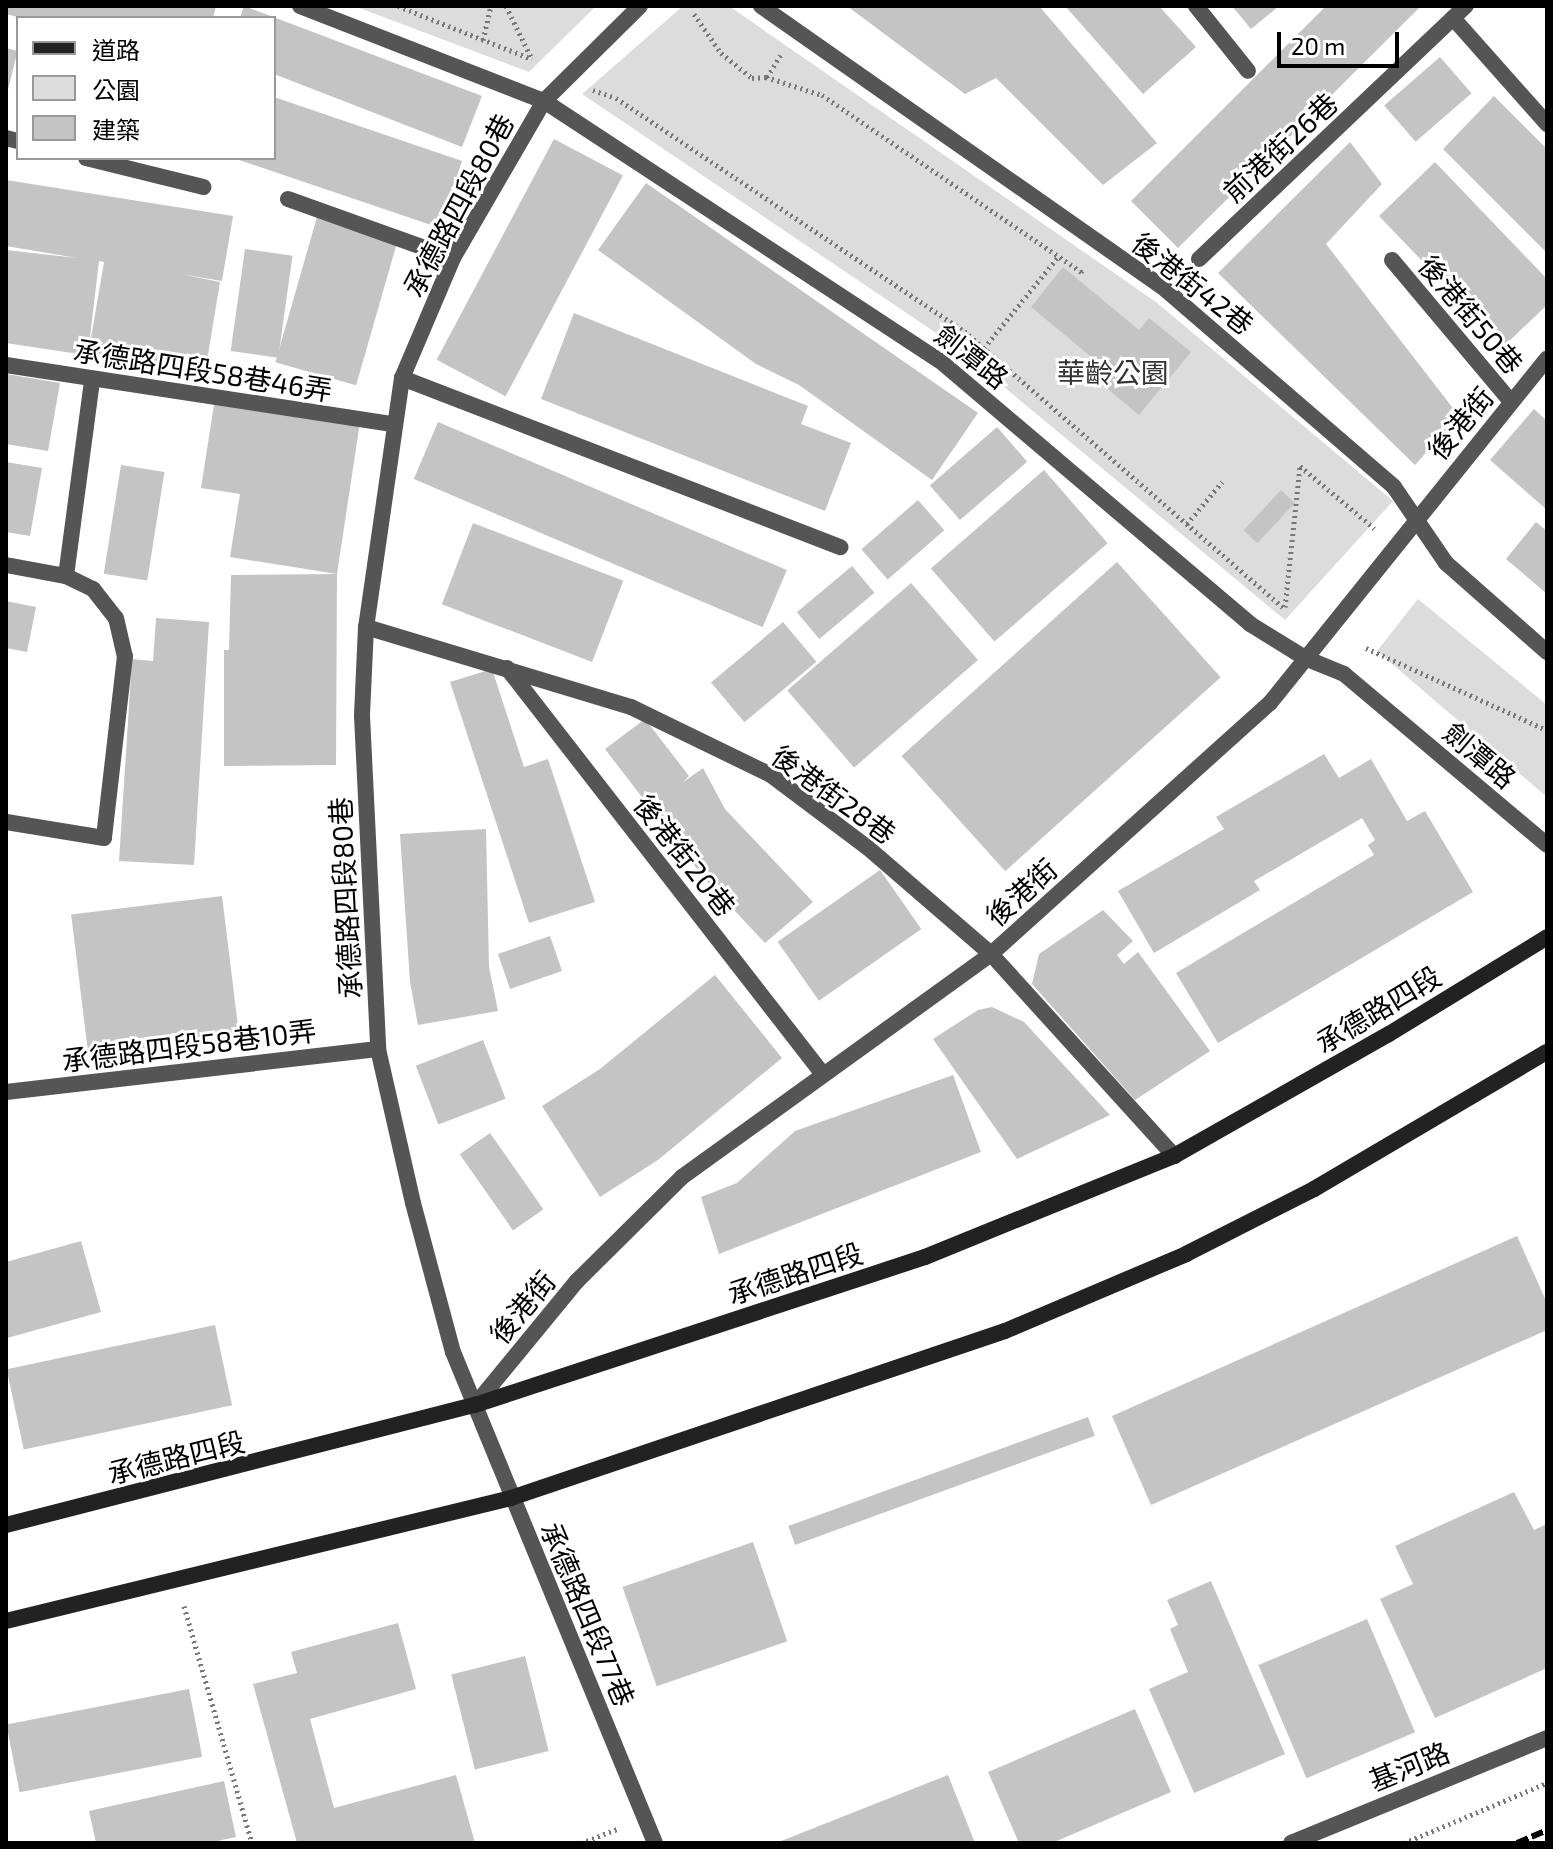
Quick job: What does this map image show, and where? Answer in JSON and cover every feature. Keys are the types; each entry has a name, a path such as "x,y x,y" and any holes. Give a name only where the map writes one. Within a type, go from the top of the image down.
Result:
{"main road":[{"name":"承德路四段","path":"6,1525 475,1405 925,1257 1174,1156 1389,1034 1547,937"},
{"path":"6,1621 511,1498 1005,1331 1186,1254 1314,1189 1547,1052"}],"street":[{"name":"劍潭路","path":"300,6 544,101 939,360 1250,624 1305,658 1344,674 1547,845"},
{"name":"承德路四段80巷","path":"475,1405 453,1352 378,1049 362,716 366,627 402,378 453,258 544,101 640,6"},
{"name":"後港街42巷","path":"761,6 1166,290 1394,487 1413,520 1446,563 1547,652"},
{"path":"1196,6 1248,71"},
{"name":"前港街26巷","path":"1199,259 1466,6"},
{"path":"1453,18 1547,124"},
{"path":"94,160 203,187"},
{"path":"288,199 453,258"},
{"name":"後港街50巷","path":"1392,260 1511,402"},
{"name":"後港街","path":"475,1405 577,1281 682,1177 822,1073 991,954 1270,703 1413,520 1511,402 1541,379 1547,358"},
{"name":"承德路四段58巷46弄","path":"6,365 393,424"},
{"path":"402,378 841,547"},
{"path":"66,576 92,380"},
{"path":"6,565 66,576 93,589 116,618 125,656 104,838 6,822"},
{"name":"後港街28巷","path":"366,627 631,707 771,775 867,847 991,954 1174,1156"},
{"name":"後港街20巷","path":"507,668 822,1073"},
{"name":"承德路四段58巷10弄","path":"6,1092 378,1049"},
{"name":"承德路四段77巷","path":"475,1405 655,1843"},
{"name":"基河路","path":"1291,1843 1547,1738"}],"path":[{"path":"398,6 532,59 506,6"},
{"path":"483,40 491,6"},
{"path":"694,14 721,53 752,78 766,77 822,95 1081,272 1100,244"},
{"path":"984,348 1058,257"},
{"path":"1285,608 1300,466 1394,544"},
{"path":"1187,524 1222,482"},
{"path":"1366,648 1547,730"},
{"path":"176,1581 252,1843"},
{"path":"1404,1843 1547,1783"},
{"path":"581,1843 644,1818"}],"green space":[{"path":"354,6 596,6 529,72"},
{"name":"華齡公園","path":"683,6 729,6 1156,302 1393,501 1285,620 951,343 582,94"},
{"path":"1418,599 1547,705 1547,797 1377,651"}],"building":[{"path":"6,6 216,6 214,16 16,16 6,14"},
{"path":"244,6 270,16 241,16"},
{"path":"847,6 1039,6 1157,143 1103,185 996,78 965,94"},
{"path":"1065,6 1159,6 1196,47 1143,94"},
{"path":"1232,6 1279,6 1251,29"},
{"path":"1326,6 1421,6 1178,248 1131,201"},
{"path":"276,18 482,96 462,147 276,75"},
{"path":"6,48 16,50 16,57 6,98"},
{"path":"1440,57 1471,93 1416,142 1384,106"},
{"path":"1494,96 1547,149 1547,253 1443,149"},
{"path":"276,98 462,161 440,228 239,160 276,160"},
{"path":"554,139 623,176 506,396 437,360"},
{"path":"1350,142 1382,184 1326,244 1459,416 1415,465 1218,273"},
{"path":"1435,162 1547,279 1547,305 1504,346 1379,216"},
{"path":"6,180 233,216 222,281 180,274 220,282 205,373 6,343 6,250 77,258 6,246","holes":["99,261 104,262 91,338"]},
{"path":"646,183 978,413 932,480 799,385 756,364 598,250"},
{"path":"317,217 398,240 356,385 275,362"},
{"path":"245,249 293,256 278,358 231,351"},
{"path":"1063,267 1139,330 1149,318 1191,352 1139,415 1098,381 1107,370 1031,307"},
{"path":"574,313 808,406 801,424 851,443 825,511 541,399"},
{"path":"6,374 60,383 48,451 6,444"},
{"path":"215,398 360,422 337,574 230,557 240,494 201,488"},
{"path":"1534,409 1547,421 1547,510 1490,460"},
{"path":"438,422 787,570 763,627 414,479"},
{"path":"997,427 1027,462 960,520 930,485"},
{"path":"6,462 42,468 30,536 6,532"},
{"path":"121,465 164,472 147,581 104,574"},
{"path":"1044,470 1108,543 994,642 931,568"},
{"path":"1281,490 1295,503 1257,543 1243,530"},
{"path":"918,500 944,530 888,579 861,549"},
{"path":"1536,522 1547,531 1547,594 1506,559"},
{"path":"473,523 623,581 592,662 442,604"},
{"path":"1117,562 1221,677 1005,871 901,756"},
{"path":"852,566 874,593 819,639 797,612"},
{"path":"337,574 336,765 224,766 224,650 229,650 231,575"},
{"path":"911,583 978,660 854,768 787,691"},
{"path":"6,601 36,607 27,652 6,648"},
{"path":"156,618 209,622 194,865 119,861 132,659 153,661"},
{"path":"783,622 816,662 744,722 711,682"},
{"path":"492,669 524,767 548,759 595,902 529,923 450,682"},
{"path":"645,719 689,776 682,783 703,768 725,809 813,902 765,943 704,878 605,749"},
{"path":"1324,754 1339,778 1371,759 1407,821 1425,811 1473,892 1218,1043 1176,973 1374,855 1368,845 1375,840 1362,818 1254,881 1260,890 1154,953 1118,891 1224,829 1216,817"},
{"path":"486,829 489,967 498,1011 418,1025 410,982 400,834"},
{"path":"880,870 921,929 819,1001 778,942"},
{"path":"222,896 239,1036 88,1054 71,915"},
{"path":"1103,910 1133,941 1117,955 1124,964 1138,952 1210,1051 1135,1100 1032,984 1039,954"},
{"path":"550,936 562,971 510,989 498,954"},
{"path":"715,975 782,1058 658,1160 600,1197 542,1106 600,1069"},
{"path":"992,1007 1024,1022 1110,1115 1017,1159 933,1039 978,1010"},
{"path":"483,1040 506,1099 438,1125 416,1066"},
{"path":"953,1075 981,1152 719,1254 701,1197 737,1183 795,1131"},
{"path":"490,1133 543,1209 513,1230 460,1154"},
{"path":"1517,1236 1547,1303 1547,1330 1151,1505 1112,1416"},
{"path":"81,1241 101,1312 7,1338 6,1262"},
{"path":"215,1325 232,1405 24,1449 7,1369"},
{"path":"1088,1417 1095,1436 795,1545 788,1526"},
{"path":"1514,1492 1534,1530 1547,1524 1547,1668 1435,1718 1380,1599 1413,1584 1395,1546"},
{"path":"753,1542 787,1641 657,1686 623,1587"},
{"path":"1211,1581 1285,1754 1194,1793 1149,1689 1188,1672 1170,1629 1178,1625 1167,1600"},
{"path":"1367,1619 1415,1732 1306,1778 1258,1665"},
{"path":"398,1623 416,1689 310,1719 334,1808 456,1775 475,1843 297,1843 253,1684 297,1673 291,1652"},
{"path":"525,1656 549,1751 475,1769 451,1674"},
{"path":"189,1689 202,1757 20,1792 6,1724"},
{"path":"1135,1709 1171,1792 1052,1843 1019,1843 988,1772"},
{"path":"948,1775 975,1843 776,1843"},
{"path":"224,1781 236,1837 208,1843 96,1843 89,1811"}],"railway":[{"path":"1517,1843 1547,1830"}]}
